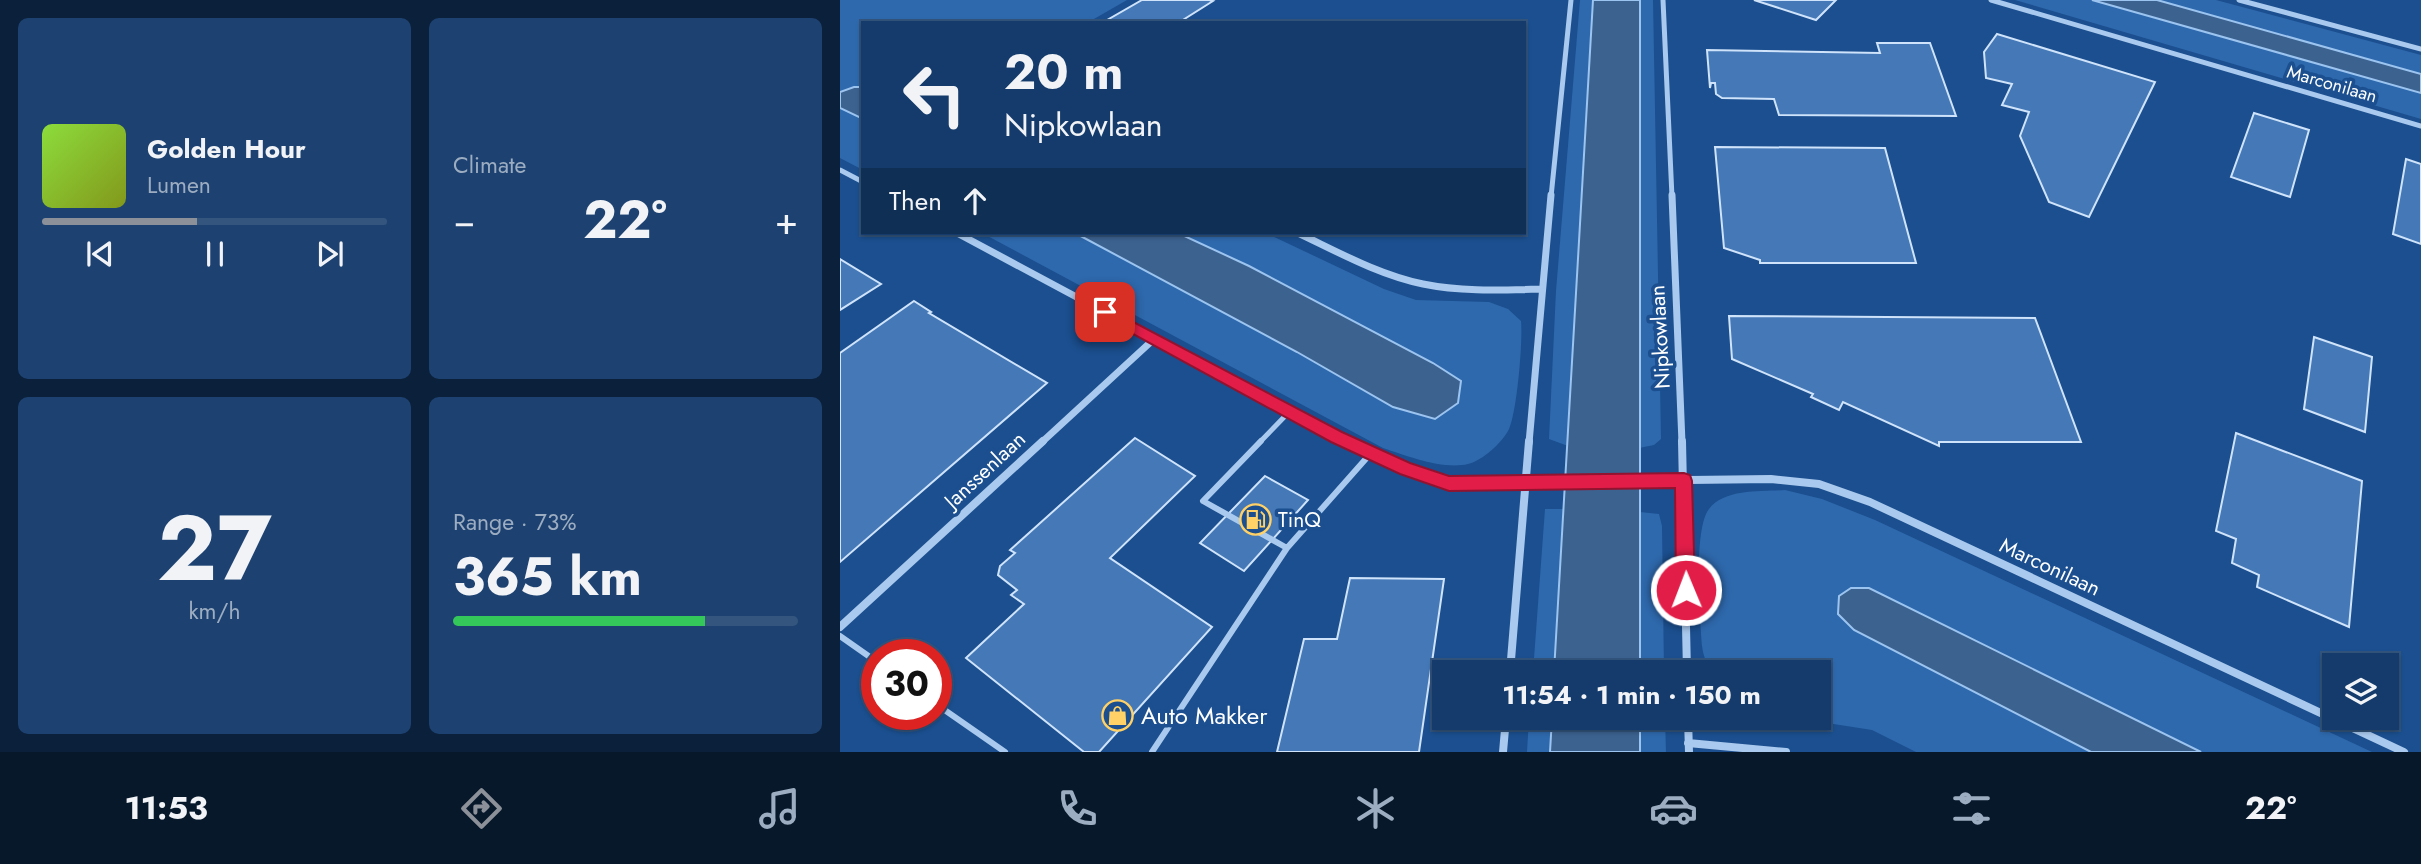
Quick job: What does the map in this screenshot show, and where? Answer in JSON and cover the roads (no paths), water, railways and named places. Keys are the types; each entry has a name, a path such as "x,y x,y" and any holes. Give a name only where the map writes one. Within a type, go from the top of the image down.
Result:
{"street":[{"path":"1511,660 1542,289 1571,0"},
{"name":"Nipkowlaan","path":"1663,0 1684,481 1687,660"},
{"name":"Marconilaan","path":"1992,0 2421,127"},
{"path":"2239,0 2421,49"},
{"path":"840,170 861,181"},
{"path":"961,235 1289,412 1406,469 1449,483 1527,484"},
{"path":"1302,235 1377,269 1436,287 1481,291 1542,289"},
{"name":"Janssenlaan","path":"840,627 1154,339"},
{"name":"Marconilaan","path":"1527,484 1771,479 1819,484 1870,502 2404,752"},
{"path":"1503,752 1505,730"},
{"path":"1688,730 1688,748 1786,752"}],"lane":[{"path":"1287,548 1203,501 1289,412"},
{"path":"1152,752 1287,548 1371,453"},
{"path":"840,636 861,651"},
{"path":"952,715 1005,752"}],"place":[{"name":"TinQ","path":"1255,520"},
{"name":"Auto Makker","path":"1118,716"}]}
